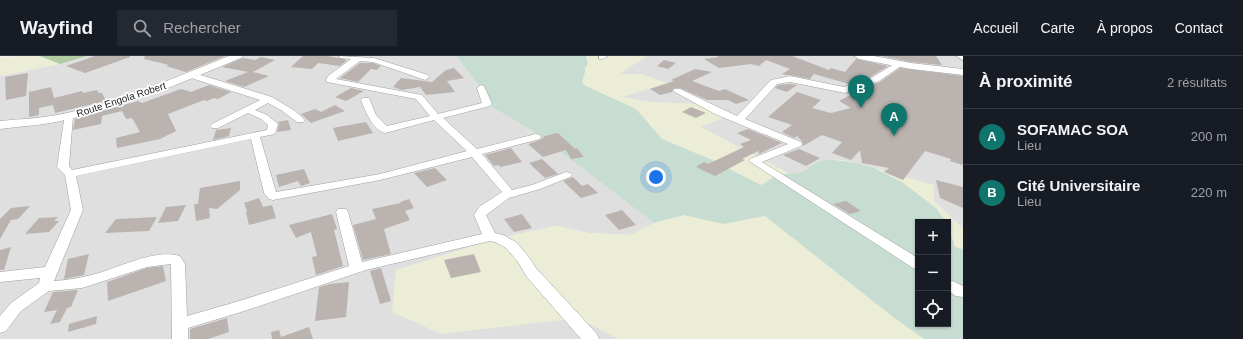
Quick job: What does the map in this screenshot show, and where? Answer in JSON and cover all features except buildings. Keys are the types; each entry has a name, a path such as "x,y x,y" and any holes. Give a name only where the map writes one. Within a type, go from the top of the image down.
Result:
{"street":[{"path":"343,56 360,57 380,61 424,77"},
{"path":"859,56 900,64 963,72"},
{"name":"Route Engola Robert","path":"0,125 68,116 98,108 191,75 233,57"},
{"path":"360,57 330,80 419,97 437,118 474,152 509,193"},
{"path":"740,119 774,82 790,79 845,90 876,79 900,64"},
{"path":"191,75 270,99 291,111 300,120"},
{"path":"366,100 372,116 385,130 437,118 487,104 481,88"},
{"path":"677,92 718,112 740,119 797,144 754,161 915,263"},
{"path":"215,126 270,99"},
{"path":"70,174 270,132 273,124 264,117 248,110"},
{"path":"0,327 16,307 48,279 77,210 70,174 63,167 68,116"},
{"path":"255,136 270,193 273,196 380,177 536,137"},
{"path":"490,237 480,215 483,210 509,193 536,186 566,175"},
{"path":"342,212 357,268"},
{"path":"179,324 236,308 357,268 490,237 498,238 511,246 522,258 531,272 591,339"},
{"path":"0,278 48,279 55,287 101,278 152,261 175,259 178,264 180,339"},
{"path":"951,286 961,292"}],"shaded area":[{"path":"87,56 456,56 481,88 487,104 534,132 654,223 631,235 589,233 556,226 491,240 578,318 619,339 0,339 0,76 60,64"},
{"path":"646,56 963,56 963,229 934,201 933,185 842,160 826,159 817,162 802,172 790,174 700,127 702,104 649,102 621,97 666,83 619,74"}],"green space":[{"path":"16,56 40,56 60,64 0,76 0,58 11,58"},
{"path":"40,56 87,56 60,64"},
{"path":"456,56 586,56 588,64 585,68 582,82 586,86 636,109 662,139 710,159 761,185 777,175 802,172 817,162 827,159 857,163 874,168 902,182 936,208 944,219 915,219 915,327 951,327 951,235 955,247 963,249 963,339 924,339 893,317 765,216 723,224 684,215 654,223 534,132 487,104 481,88"},
{"path":"586,56 646,56 620,74 642,74 667,83 622,97 649,102 702,104 726,117 701,127 790,174 777,175 761,185 710,159 662,139 651,126 618,101 594,91 582,82 588,60"},
{"path":"874,168 933,185 934,201 963,229 963,249 955,247 951,233 951,219 944,219 936,208 902,182"},
{"path":"684,215 723,224 765,216 893,317 924,339 619,339 578,318 441,334 392,312 396,270 491,240 556,226 589,233 631,235 654,223"}],"place":[{"name":"Cité Universitaire","path":"861,108"},
{"name":"SOFAMAC SOA","path":"894,136"}]}
